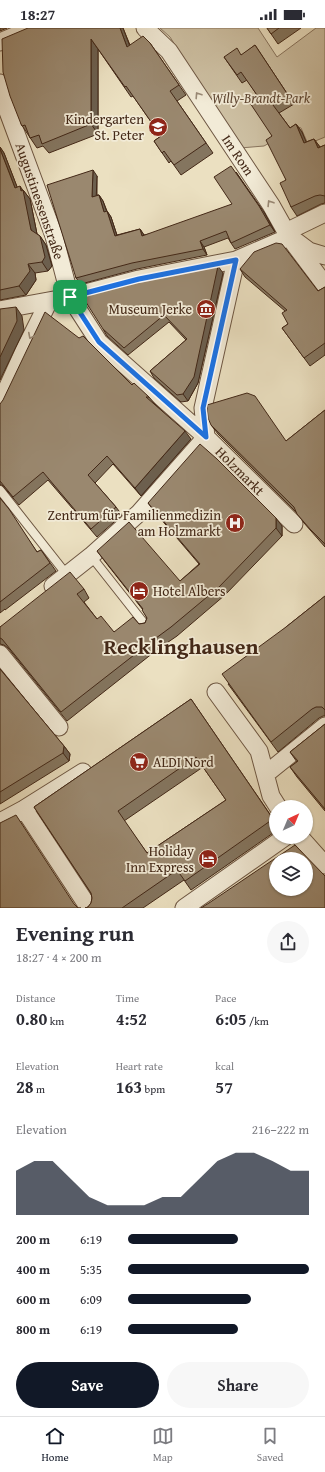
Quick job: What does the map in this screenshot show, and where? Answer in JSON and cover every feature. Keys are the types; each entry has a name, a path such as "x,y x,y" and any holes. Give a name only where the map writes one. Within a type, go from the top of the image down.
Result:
{"street":[{"path":"0,42 32,28"},
{"name":"Im Rom","path":"145,28 170,51 271,205 289,237 325,285"},
{"name":"Augustinessenstraße","path":"0,83 7,109 54,236 70,297"},
{"path":"0,310 49,302 139,279 236,260 289,237 294,228 325,213"},
{"path":"289,237 309,251 325,256"},
{"path":"43,594 91,556 139,513 206,437 203,408 236,260"},
{"name":"Holzmarkt","path":"70,297 99,342 206,437 294,524"},
{"path":"0,404 24,351 49,302"},
{"path":"0,654 59,727"},
{"path":"216,692 259,751 271,796 274,800"},
{"path":"266,774 325,726"},
{"path":"0,822 24,809 83,772"},
{"path":"24,809 90,908"},
{"path":"191,904 275,844"},
{"path":"306,844 325,864"}],"lane":[{"path":"0,490 67,575"},
{"path":"91,556 147,627"}],"green space":[{"name":"Willy-Brandt-Park","path":"160,28 258,28 277,57 316,28 325,28 325,137 308,144 301,128 298,127 264,146 240,148 170,37"}],"building":[{"path":"28,28 120,28 127,47 143,36 150,43 179,85 170,91 206,143 174,165 164,151 162,153 154,141 161,136 91,39 91,124 42,144 39,135 30,138 25,125 22,126 21,124 10,96 3,72 2,39"},
{"path":"267,28 279,28 271,34"},
{"path":"255,45 288,95 273,105 290,128 296,124 304,143 314,139 318,148 325,145 325,196 315,196 291,207 280,183 286,180 266,140 272,136 250,103 259,98 241,72 237,75 224,57 237,48 241,55"},
{"path":"0,149 15,188 20,186 21,191 23,190 31,230 40,236 45,257 42,262 28,264 30,271 19,286 0,290"},
{"path":"231,166 259,206 270,225 231,243 226,231 200,241 203,249 132,263 76,278 47,185 93,170 92,197 99,195 104,212 107,211 115,236 140,229 142,236 232,204 214,177"},
{"path":"276,243 282,244 318,291 325,287 325,343 304,358 282,328 288,324 282,313 287,310 240,269 254,252"},
{"path":"218,266 194,377 183,394 177,395 150,371 187,339 164,315 124,348 103,329 82,296 137,282"},
{"path":"16,307 17,321 0,357 0,309"},
{"path":"45,312 79,338 83,336 132,385 134,383 149,397 146,397 185,431 135,488 107,456 88,475 116,507 91,529 43,472 13,497 0,481 0,404"},
{"path":"247,393 255,396 286,441 325,410 325,544 297,514 294,507 211,425 208,418 207,405"},
{"path":"200,444 276,518 276,528 219,587 171,627 61,712 0,638 0,627 70,572 84,589 77,594 97,619 101,616 114,632 133,617 139,624 145,623 147,618 142,610 143,609 97,551 129,522 180,581 200,564 148,503"},
{"path":"0,498 9,509 37,552 41,550 50,563 0,602"},
{"path":"325,596 325,710 322,707 312,709 271,742 222,674"},
{"path":"0,669 64,746 63,753 0,792"},
{"path":"191,699 269,813 269,822 185,881 177,870 122,908 85,908 91,903 91,893 34,807","holes":["196,757 226,800 147,853 118,811"]},
{"path":"325,724 325,809 290,767 298,761 290,752"},
{"path":"16,815 78,908 0,908 0,823"},
{"path":"295,845 302,852 285,852"},
{"path":"269,863 269,896 313,896 313,864 325,876 325,908 201,908"}],"place":[{"name":"Kindergarten St. Peter","path":"158,127"},
{"name":"Museum Jerke","path":"206,309"},
{"name":"Zentrum für Familienmedizin am Holzmarkt","path":"235,523"},
{"name":"Hotel Albers","path":"139,591"},
{"name":"ALDI Nord","path":"139,762"},
{"name":"Holiday Inn Express","path":"208,859"}],"district":[{"name":"Recklinghausen","path":"181,646"}],"route":[{"path":"236,260 203,408 206,437 99,342 70,297 139,279 236,260"}]}
